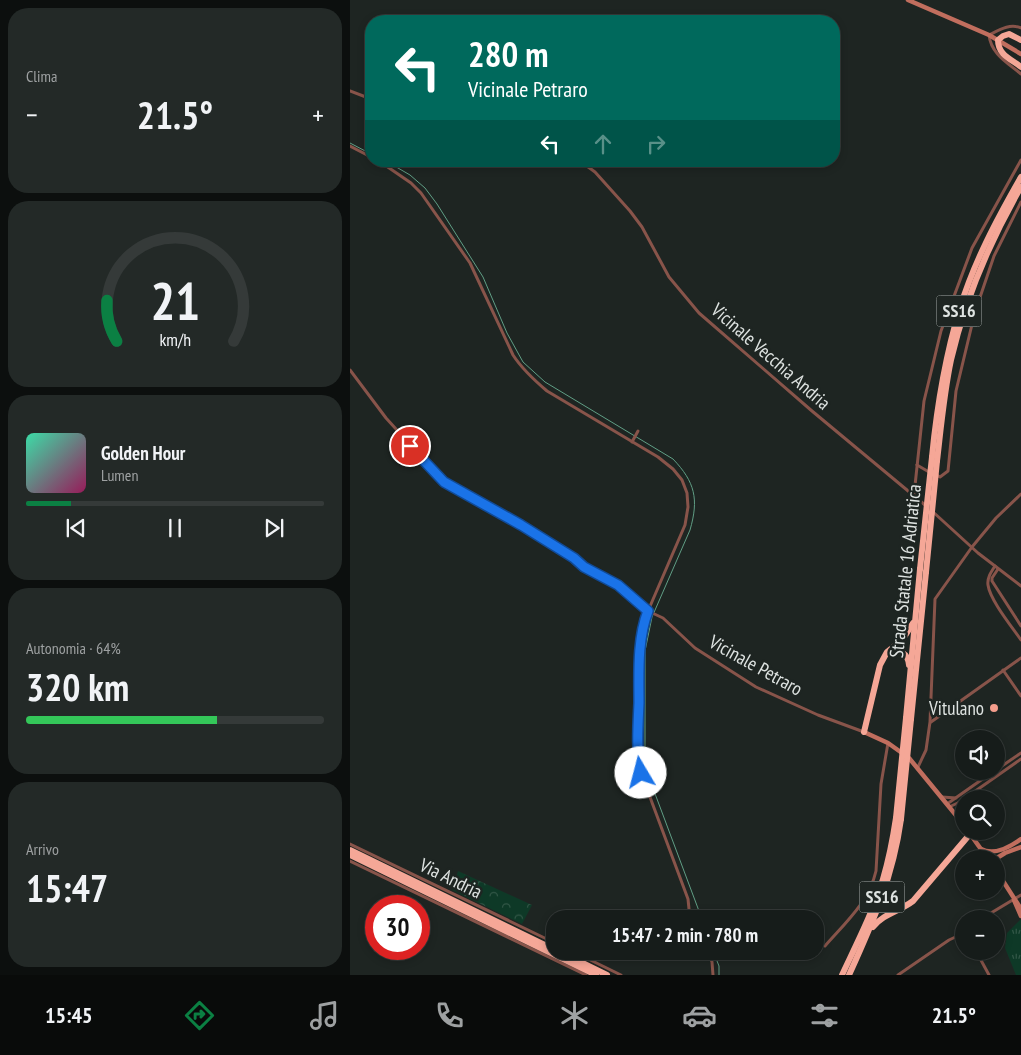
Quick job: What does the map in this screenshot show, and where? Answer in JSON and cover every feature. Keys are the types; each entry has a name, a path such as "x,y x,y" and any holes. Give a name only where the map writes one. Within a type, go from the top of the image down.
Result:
{"highway":[{"path":"1021,40 1009,34 998,40 1000,52 1021,67"},
{"name":"Strada Statale 16 Adriatica","path":"935,459 937,406 946,358 960,307 975,267 998,216 1021,177"},
{"name":"Strada Statale 16 Adriatica","path":"842,975 849,971 868,932 888,880 897,847 898,818 935,459 951,359 965,309 980,268 1003,218 1021,187"},
{"name":"Strada Statale 16 Adriatica","path":"908,718 916,617 923,571"},
{"path":"864,732 880,665 887,652 903,639 916,617"},
{"path":"887,652 898,650 906,655 910,679"},
{"name":"Strada Statale 16 Adriatica","path":"849,971 883,878 898,818"},
{"path":"868,932 877,922 913,902 963,840"},
{"path":"350,850 546,945"},
{"path":"350,855 596,975"},
{"path":"888,880 887,900 898,907 908,905"},
{"path":"577,960 607,975"}],"street":[{"path":"908,0 989,35 1020,54"},
{"path":"989,35 1009,26 1021,28"},
{"path":"989,35 990,46 1021,74"},
{"path":"350,90 365,96"},
{"path":"350,146 365,154"},
{"path":"914,495 924,401 941,331 972,248 1021,160"},
{"path":"388,167 411,183 421,194 470,263 513,355 535,381 547,391 658,457 673,469 682,480 687,493 688,507 685,525 643,628 640,648 637,748 638,762 688,899 689,910"},
{"name":"Vicinale Vecchia Andria","path":"588,167 630,211 642,228 669,277 699,313 812,411 914,495 996,568 1021,586"},
{"path":"917,465 940,477 948,471 956,391 975,312 994,256 1021,202"},
{"name":"Vicinale Petraro","path":"350,370 386,418 444,482 574,558 584,567 618,585 695,648 756,687 818,715 888,743 918,767 955,814"},
{"path":"632,442 638,431"},
{"path":"918,767 926,750 930,722 935,599 972,547 996,518 1021,494"},
{"path":"996,568 992,581 1021,626"},
{"path":"996,568 988,579 990,592 1021,640"},
{"path":"930,722 1021,658"},
{"path":"1003,670 1021,696"},
{"path":"825,946 862,903 874,881 882,784 888,743"},
{"path":"1005,764 1021,753"},
{"path":"977,790 1021,758"},
{"path":"968,790 982,780"},
{"path":"941,796 955,798"},
{"path":"948,806 955,799"},
{"path":"948,806 955,804"},
{"path":"996,850 1021,839"},
{"path":"974,840 981,849 985,850"},
{"name":"Via Andria","path":"350,844 546,938"},
{"path":"1005,853 1021,847"},
{"name":"Via Andria","path":"350,861 586,975"},
{"path":"1005,884 1021,909"},
{"path":"996,910 1021,895"},
{"path":"1014,899 1015,906 1021,916"},
{"path":"898,975 955,937"},
{"path":"590,960 621,975"},
{"path":"711,960 713,975"},
{"path":"981,960 989,975"}],"green space":[{"path":"458,871 532,905 522,924 452,890"},
{"path":"1021,919 1021,975 1016,975 1005,948 1007,933"}],"waterway":[{"path":"350,143 365,151"},
{"path":"396,167 410,175 425,188 437,204 483,277 507,333 523,362 545,382 673,459 690,483 694,500 693,519 652,617 645,651 645,767 699,910"},
{"path":"717,960 719,975"}],"place":[{"name":"Vitulano","path":"994,708"}],"route":[{"path":"410,446 444,482 521,525 574,558 584,567 618,585 648,611 640,648 637,748 641,773"}]}
